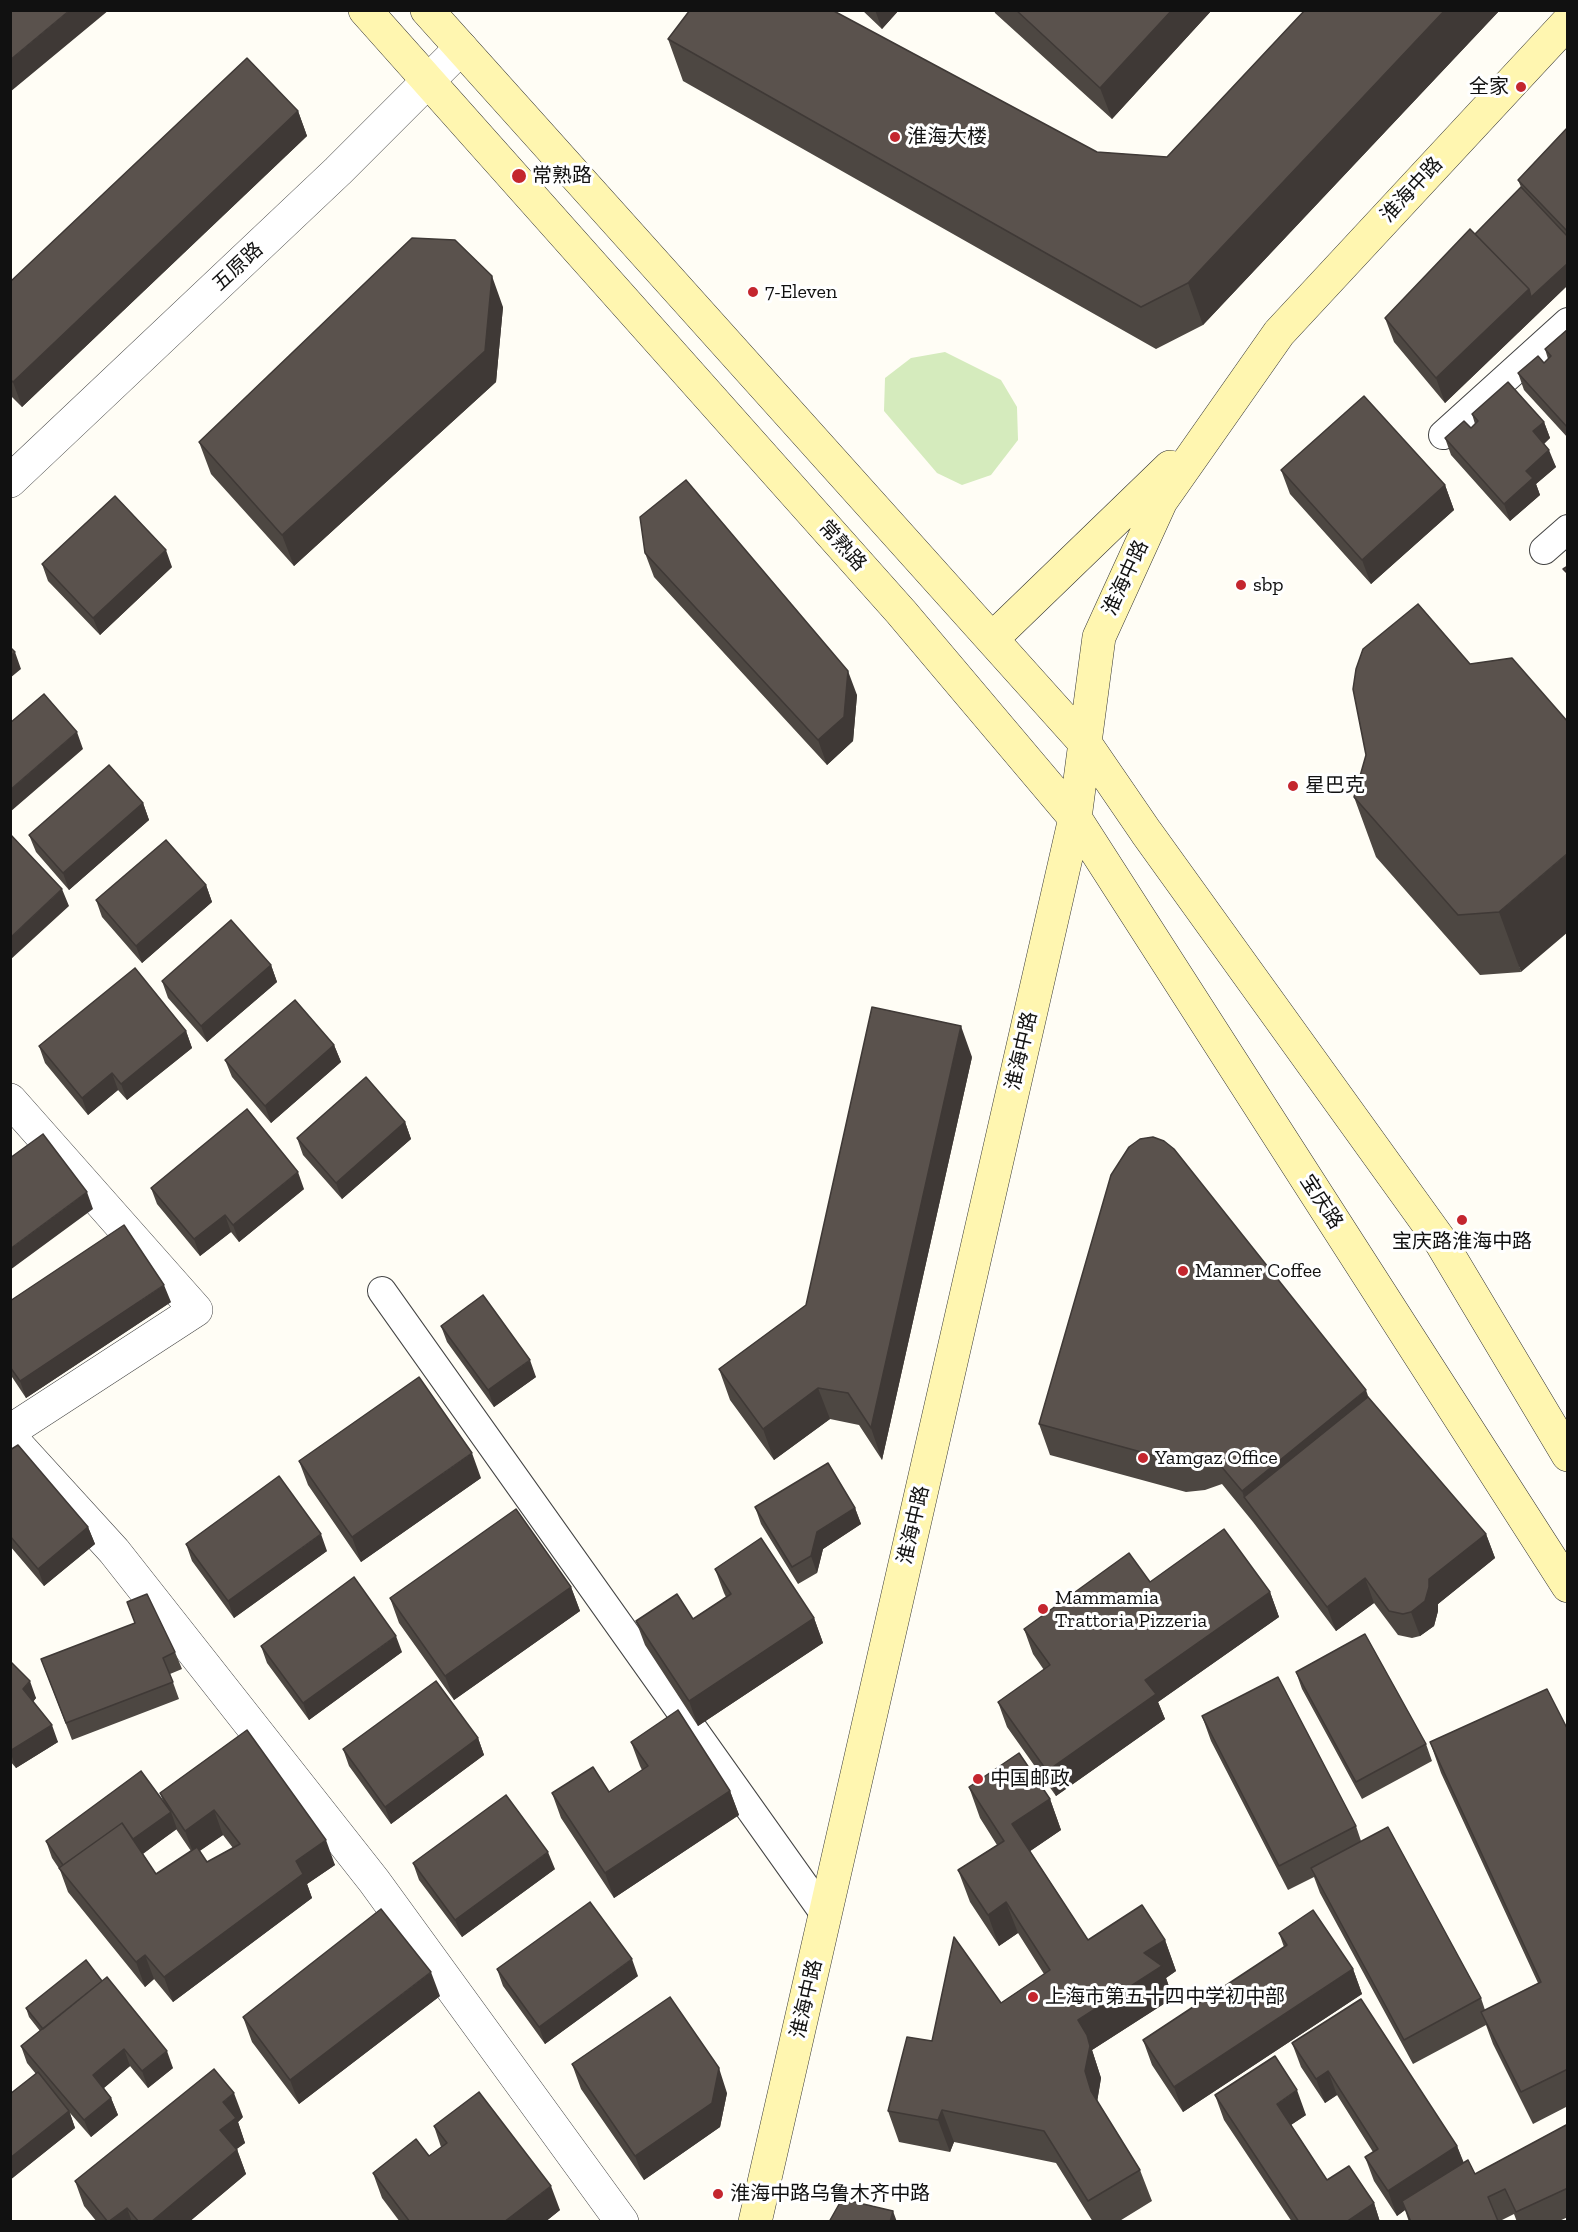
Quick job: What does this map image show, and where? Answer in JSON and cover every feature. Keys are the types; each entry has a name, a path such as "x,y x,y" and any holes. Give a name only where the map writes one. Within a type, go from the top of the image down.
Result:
{"main road":[{"name":"常熟路","path":"365,10 901,612 1075,818"},
{"path":"427,10 1085,743 1146,832 1439,1239 1568,1455"},
{"name":"淮海中路","path":"755,2222 1075,818 1099,637 1161,501 1279,333 1568,22"},
{"path":"992,639 1216,422"},
{"name":"宝庆路","path":"1075,818 1568,1586"}],"street":[{"name":"五原路","path":"10,481 338,171 461,48"},
{"path":"10,1100 196,1310 10,1431"},
{"path":"10,1437 114,1551 374,1881 622,2222"}],"lane":[{"path":"1443,435 1568,322"},
{"path":"1544,550 1568,529"},
{"path":"382,1290 826,1916"}],"green space":[{"path":"945,352 1001,380 1017,407 1018,440 991,475 962,485 937,473 884,411 885,378 911,358"}],"building":[{"path":"10,10 70,10 10,60"},
{"name":"淮海大楼","path":"690,10 832,10 1097,152 1167,157 1305,10 1445,10 1188,283 1141,307 668,39"},
{"path":"1016,10 1172,10 1100,88"},
{"path":"247,58 298,111 13,382 10,379 10,282"},
{"path":"1568,127 1568,232 1518,180"},
{"path":"1521,187 1568,237 1568,263 1531,297 1529,289 1475,234"},
{"path":"1470,229 1529,289 1436,378 1385,318"},
{"path":"412,238 455,240 492,276 485,351 282,535 199,442"},
{"path":"1568,329 1568,428 1518,373 1538,356 1544,363 1551,356 1545,349"},
{"path":"1508,382 1544,422 1533,431 1549,450 1526,471 1533,478 1504,504 1445,438 1464,421 1471,428 1478,421 1472,414"},
{"path":"1364,396 1445,485 1362,560 1281,470"},
{"path":"686,480 848,671 844,717 818,740 645,553 640,517"},
{"path":"115,496 166,550 93,618 42,564"},
{"path":"1418,604 1470,664 1512,658 1568,722 1568,853 1499,912 1458,915 1354,797 1366,755 1353,689 1356,669 1363,649"},
{"path":"44,694 77,732 10,790 10,723"},
{"path":"109,765 143,803 63,873 29,835"},
{"path":"10,834 62,889 10,938"},
{"path":"166,840 206,885 136,946 96,900"},
{"path":"231,920 271,965 201,1026 162,981"},
{"path":"135,968 186,1031 121,1084 112,1073 82,1098 39,1046"},
{"path":"295,1000 334,1045 265,1106 225,1060"},
{"path":"872,1007 961,1026 871,1428 848,1393 818,1388 763,1429 719,1369 806,1305"},
{"path":"366,1077 405,1122 336,1183 297,1138"},
{"path":"247,1109 298,1172 233,1225 225,1215 194,1239 151,1188"},
{"path":"43,1134 87,1192 10,1249 10,1158"},
{"path":"1153,1137 1164,1141 1174,1149 1366,1390 1242,1491 1210,1453 1194,1459 1174,1461 1039,1424 1111,1175 1129,1147 1140,1139"},
{"path":"124,1225 164,1285 20,1381 10,1367 10,1301"},
{"path":"483,1295 530,1360 488,1390 441,1326"},
{"path":"419,1377 472,1453 352,1537 299,1461"},
{"path":"1368,1397 1486,1534 1429,1579 1425,1601 1411,1612 1403,1614 1389,1611 1365,1578 1327,1607 1244,1497"},
{"path":"18,1445 88,1527 38,1569 10,1536 10,1450"},
{"path":"828,1463 855,1508 817,1532 811,1556 792,1567 755,1507"},
{"path":"279,1476 321,1534 228,1601 186,1544"},
{"path":"516,1509 571,1587 445,1676 390,1598"},
{"path":"1224,1529 1270,1592 1145,1680 1156,1694 1047,1771 998,1702 1050,1665 1024,1629 1129,1553 1150,1582"},
{"path":"761,1538 814,1618 689,1701 636,1621 677,1594 693,1619 731,1594 715,1569"},
{"path":"354,1577 396,1636 303,1703 261,1646"},
{"path":"147,1594 175,1652 163,1658 173,1682 66,1723 41,1659 135,1623 127,1602"},
{"path":"1365,1634 1426,1744 1356,1782 1296,1672"},
{"path":"10,1661 30,1681 23,1689 52,1725 10,1751"},
{"path":"1278,1677 1356,1826 1279,1866 1202,1716"},
{"path":"436,1681 478,1738 385,1807 343,1749"},
{"path":"1547,1689 1568,1730 1568,2069 1521,2092 1481,2012 1541,1982 1430,1742"},
{"path":"678,1710 730,1791 605,1873 552,1793 593,1767 609,1792 648,1766 631,1742"},
{"path":"247,1730 326,1840 296,1861 303,1874 164,1977 145,1955 136,1962 59,1868 122,1823 156,1874 197,1847 207,1862 240,1844 214,1810 185,1831 160,1793"},
{"path":"1019,1753 1050,1799 1012,1824 1088,1940 1142,1905 1165,1940 1144,1953 1162,1966 1078,2020 1087,2035 1090,2046 1085,2071 1091,2091 1140,2170 1088,2201 1044,2131 942,2110 938,2120 888,2111 907,2037 932,2041 954,1937 1001,2003 1050,1970 1006,1902 988,1915 958,1870 1004,1841 969,1787"},
{"path":"141,1771 171,1812 133,1839 122,1823 63,1865 46,1841"},
{"path":"506,1795 548,1852 455,1920 413,1863"},
{"path":"1388,1827 1481,1998 1404,2040 1311,1868"},
{"path":"590,1902 632,1959 539,2027 497,1969"},
{"path":"381,1909 431,1972 290,2080 243,2017"},
{"path":"1313,1910 1353,1969 1174,2087 1143,2040 1287,1945 1279,1933"},
{"path":"86,1960 102,1981 43,2029 26,2008"},
{"path":"107,1977 167,2051 142,2071 124,2049 93,2075 111,2098 84,2120 21,2046"},
{"path":"670,1997 719,2068 712,2103 635,2156 572,2064"},
{"path":"1361,1999 1457,2146 1388,2191 1365,2157 1378,2149 1328,2071 1316,2079 1292,2043"},
{"path":"1275,2056 1297,2090 1277,2104 1327,2180 1349,2166 1374,2203 1346,2222 1299,2222 1215,2095"},
{"path":"214,2069 234,2093 223,2102 236,2118 220,2130 237,2150 151,2222 139,2222 127,2208 108,2222 75,2181"},
{"path":"38,2072 69,2111 10,2158 10,2094"},
{"path":"479,2092 551,2186 504,2222 410,2222 373,2173 416,2139 429,2156 447,2143 434,2126"},
{"path":"1568,2124 1568,2188 1516,2212 1505,2189 1488,2197 1498,2221 1496,2222 1411,2222 1402,2201 1468,2160 1475,2174"},
{"path":"842,2199 893,2211 890,2222 829,2222"}],"place":[{"name":"全家","path":"1521,87"},
{"name":"淮海大楼","path":"895,137"},
{"name":"常熟路","path":"519,176"},
{"name":"7-Eleven","path":"753,292"},
{"name":"sbp","path":"1241,585"},
{"name":"星巴克","path":"1293,786"},
{"name":"宝庆路淮海中路","path":"1462,1220"},
{"name":"Manner Coffee","path":"1183,1271"},
{"name":"Yamgaz Office","path":"1143,1458"},
{"name":"Mammamia Trattoria Pizzeria","path":"1043,1609"},
{"name":"中国邮政","path":"978,1779"},
{"name":"上海市第五十四中学初中部","path":"1033,1997"},
{"name":"淮海中路乌鲁木齐中路","path":"718,2194"}]}
